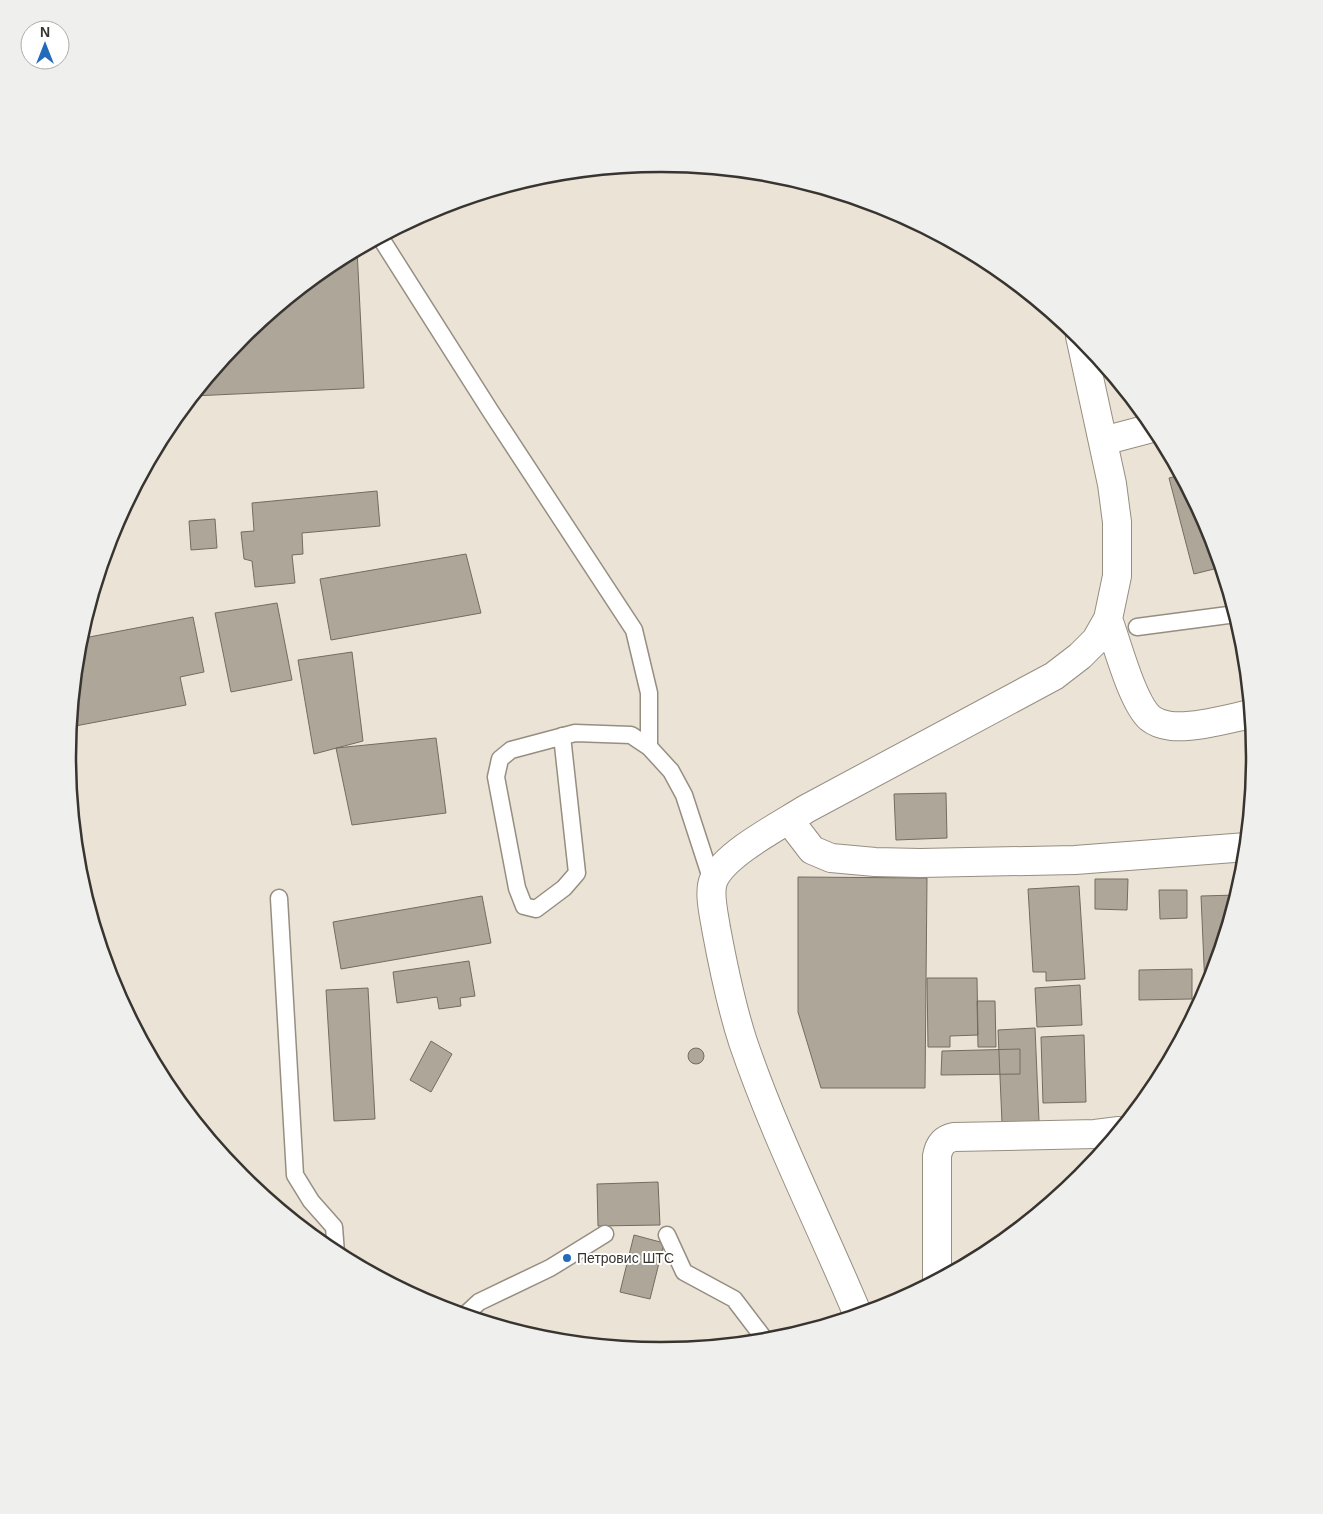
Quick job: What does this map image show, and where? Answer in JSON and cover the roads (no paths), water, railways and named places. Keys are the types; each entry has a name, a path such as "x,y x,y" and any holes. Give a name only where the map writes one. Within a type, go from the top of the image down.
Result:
{"street":[{"path":"855,1309 765,1100 743,1041 721,956 712,899 712,881 732,856 806,809 1054,676 1080,656 1096,640 1108,619 1118,576 1117,522 1112,484 1083,352"},
{"path":"1103,441 1146,430"},
{"path":"1108,619 1137,701 1158,723 1170,726 1187,726 1245,715"},
{"path":"789,820 812,850 831,858 876,862 1075,860 1240,848"},
{"path":"937,1273 937,1156 943,1142 954,1137 1111,1132"}],"lane":[{"path":"383,242 491,412 634,630 649,693 649,747"},
{"path":"1137,627 1229,615"},
{"path":"562,736 576,873 564,888 536,909 524,906 517,888 496,777 500,759 511,750 562,736 574,733 631,735 649,747 671,771 684,795 694,819 712,881"},
{"path":"279,898 295,1175 312,1201 334,1226 335,1243"},
{"path":"470,1310 479,1302 550,1268 606,1234"},
{"path":"667,1235 684,1272 734,1299 760,1333"}],"place":[{"name":"Петровис ШТС","path":"567,1258"}]}
